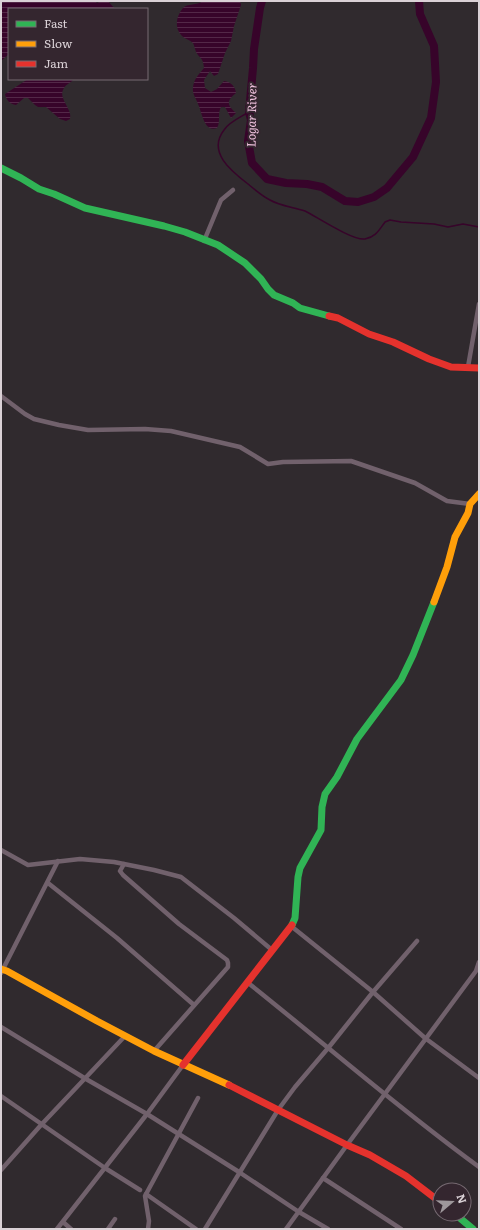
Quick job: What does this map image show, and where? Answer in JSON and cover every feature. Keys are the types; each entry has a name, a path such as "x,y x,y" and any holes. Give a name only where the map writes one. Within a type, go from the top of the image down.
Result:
{"street":[{"path":"1,168 39,189 85,208 164,226 185,232 204,241 218,245 236,257 254,272 274,295 293,303 300,308 338,318 369,334 394,342 451,367 479,368"},
{"path":"204,241 221,200 233,190"},
{"path":"468,367 479,304"},
{"path":"1,396 34,418 59,425 88,430 145,429 171,431 240,447 268,464 284,462 351,461 414,483 446,501 470,504"},
{"path":"57,1229 147,1114 182,1065 291,926 295,918 300,868 321,830 322,807 325,794 337,777 357,740 401,680 425,627 447,567 455,537 468,513 470,504 479,494"},
{"path":"1,850 28,865 80,859 124,864 181,877 272,950"},
{"path":"58,861 2,971 154,1051 244,1092 347,1145 370,1155 406,1176 432,1196"},
{"path":"124,864 120,871 123,875 179,924 228,963 228,966 154,1051"},
{"path":"48,883 117,938 194,1005"},
{"path":"291,926 373,992 425,1038 479,1078"},
{"path":"204,1229 278,1110 295,1087 417,941"},
{"path":"286,1229 425,1038 476,971 479,962"},
{"path":"247,982 329,1047 384,1094 479,1167"},
{"path":"1,1027 147,1114 240,1172 299,1212 328,1229"},
{"path":"1,1170 41,1125 125,1036"},
{"path":"1,1096 41,1125 140,1190"},
{"path":"148,1229 149,1221 145,1198 146,1194 198,1098"},
{"path":"323,1178 401,1229"},
{"path":"146,1194 196,1229"},
{"path":"108,1229 115,1219"},
{"path":"63,1222 71,1229"},
{"path":"465,1222 473,1229"}],"shaded area":[{"path":"1,1 95,1 97,3 101,1 108,1 114,8 8,8 8,55 1,61"},
{"path":"203,1 240,1 241,5 231,41 218,74 214,76 210,71 204,80 205,88 211,92 217,89 224,81 229,82 235,88 236,93 229,101 229,105 236,113 231,118 225,107 221,107 219,112 219,123 217,128 213,129 206,125 193,92 194,82 204,68 203,62 196,52 193,43 179,33 177,26 177,18 185,6 198,4"},
{"path":"26,80 73,80 62,92 62,96 69,111 70,119 66,121 60,119 46,107 38,107 28,98 24,98 16,105 12,104 6,98 5,94"}],"waterway":[{"name":"Logar River","path":"262,1 254,49 249,112 251,120 248,141 252,163 267,179 286,183 307,184 322,187 345,201 358,202 374,197 387,188 413,157 431,118 436,82 434,46 420,14 419,1"},
{"path":"249,112 226,127 219,138 218,146 223,160 228,167 261,194 274,202 305,211 344,233 359,239 372,237 385,222 390,220 434,224 448,227 463,224 479,227"}],"traffic: fast":[{"path":"1,168 39,189 85,208 164,226 185,232 218,245 245,263 274,295 293,303 300,308 329,316"},
{"path":"292,925 295,918 300,868 321,830 322,807 325,794 337,777 357,739 401,680 413,655 434,602"},
{"path":"465,1222 473,1229"}],"traffic: slow":[{"path":"434,602 447,567 455,537 468,513 470,504 479,494"},
{"path":"1,969 154,1051 229,1085"}],"traffic: jam":[{"path":"329,316 338,318 369,334 393,342 429,359 451,367 479,368"},
{"path":"183,1065 292,925"},
{"path":"229,1085 347,1145 370,1155 406,1176 432,1196"}]}
